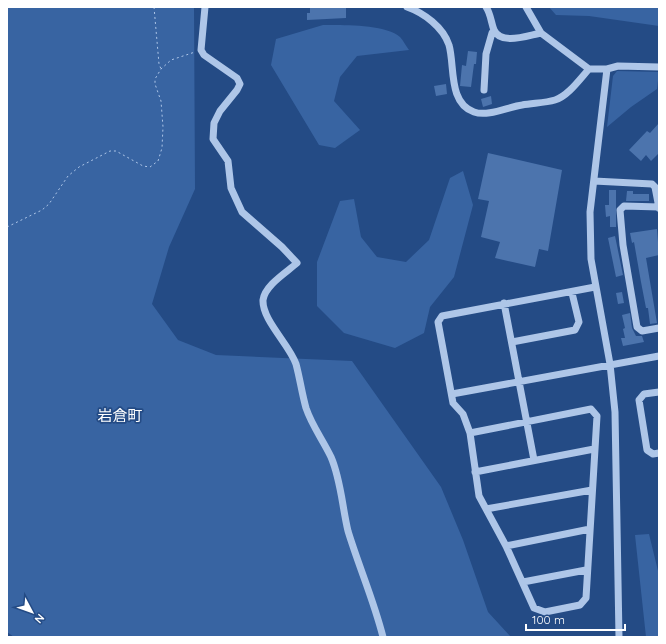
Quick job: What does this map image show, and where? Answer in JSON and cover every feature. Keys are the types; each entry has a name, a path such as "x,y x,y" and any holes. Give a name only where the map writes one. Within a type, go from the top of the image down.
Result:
{"street":[{"path":"205,7 201,50 204,55 237,78 240,84 220,111 212,131 213,139 228,161 231,188 242,212 282,247 297,263 267,290 263,300 265,313 287,345 296,364 306,409 314,427 331,457 337,476 348,530 378,616 383,637"},
{"path":"410,7 426,16 443,34 448,44 454,87 464,107 475,113 483,114 521,105 556,100 564,95 589,69"},
{"path":"486,7 494,30 499,36 505,38 541,33"},
{"path":"526,7 541,33 589,69 607,69 618,66 659,67"},
{"path":"484,90 486,54 494,30"},
{"path":"607,69 594,181 590,235 595,287 610,364 615,412 619,637"},
{"path":"594,181 652,184 655,187 659,208 624,206 620,210 623,245 637,327 642,331 659,328"},
{"path":"470,433 591,409 597,416 586,570 586,598 580,605 545,612 534,608 506,546 479,496 470,433 463,414 453,403 438,322 442,316 572,293 595,287"},
{"path":"512,342 575,330 579,322 572,293"},
{"path":"504,304 534,460"},
{"path":"452,394 659,356"},
{"path":"659,392 644,394 639,400 647,450 653,454 659,453"},
{"path":"475,472 594,449"},
{"path":"486,509 592,490"},
{"path":"506,546 590,529"},
{"path":"523,582 586,570"}],"path":[{"path":"154,7 159,64 161,69"},
{"path":"7,227 42,210 49,204 68,176 79,167 110,151 116,151 143,166 150,167 158,161 162,148 163,127 161,101 155,82 161,69 171,60 201,50"}],"shaded area":[{"path":"7,7 194,7 195,189 169,247 152,304 178,340 216,355 352,361 441,487 463,540 488,612 511,637 14,637 7,632"},
{"path":"549,7 659,7 659,26 589,16 556,15"},
{"path":"323,25 363,26 385,30 400,37 409,50 357,56 340,77 334,101 360,130 335,148 319,145 271,65 276,39"},
{"path":"617,71 659,72 657,89 631,107 607,127 613,76"},
{"path":"463,171 473,205 454,277 430,307 424,333 395,348 344,333 317,306 317,262 340,201 354,199 361,237 377,257 406,262 429,240 450,178"},
{"path":"649,534 659,575 659,637 646,637 635,535"}],"building":[{"path":"310,7 346,7 346,18 307,20 307,13 310,13"},
{"path":"468,51 477,52 471,87 460,86 462,65 466,66"},
{"path":"446,84 447,94 436,96 434,86"},
{"path":"491,96 492,104 483,107 481,99"},
{"path":"659,123 659,153 651,161 646,155 641,161 629,150 647,131 650,133"},
{"path":"488,153 562,170 548,251 539,249 535,267 495,258 500,242 481,237 489,201 478,199"},
{"path":"609,190 616,190 616,227 610,227 610,216 606,217 605,205 609,205"},
{"path":"627,191 633,191 633,194 649,194 649,201 626,201"},
{"path":"657,229 659,255 646,258 657,323 650,324 634,242 632,243 630,233"},
{"path":"615,236 623,275 616,277 608,238"},
{"path":"622,292 624,303 618,304 616,293"},
{"path":"630,313 632,328 636,336 642,336 644,342 623,346 621,338 625,338 623,329 625,328 622,315"}],"district":[{"name":"岩倉町","path":"120,416"}]}
